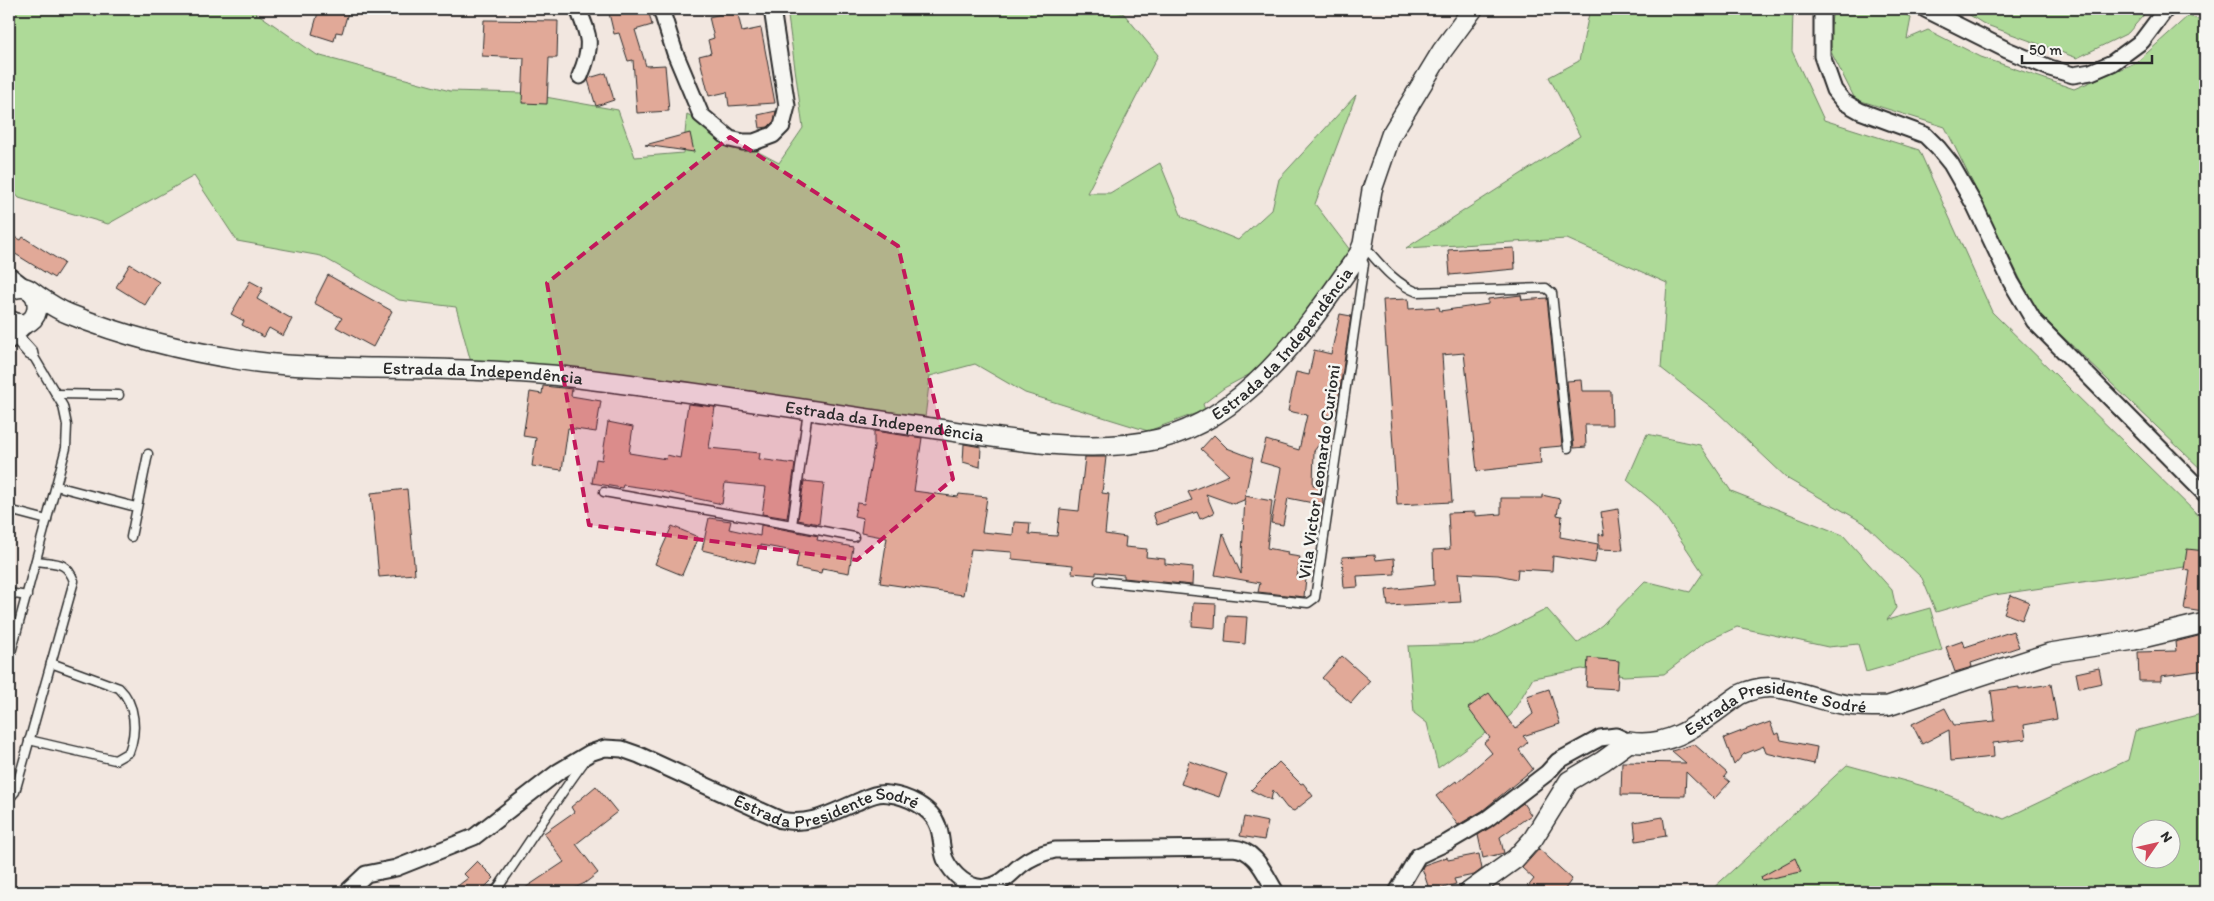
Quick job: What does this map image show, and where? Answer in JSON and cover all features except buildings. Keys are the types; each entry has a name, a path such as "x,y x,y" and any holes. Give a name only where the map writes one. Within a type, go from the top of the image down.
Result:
{"street":[{"path":"578,9 586,28 590,46 588,59 580,76"},
{"path":"661,9 675,54 701,115 730,139 743,142 754,142 773,135 782,126 787,106 772,9"},
{"name":"Estrada da Independência","path":"23,291 66,313 180,348 244,360 316,367 463,369 528,374 668,390 1027,441 1112,445 1167,436 1198,424 1224,408 1272,367 1320,310 1361,249 1372,190 1391,135 1442,51 1473,9"},
{"path":"1822,9 1822,56 1834,90 1844,102 1860,111 1925,135 1938,148 1951,164 1975,206 2011,282 2034,321 2205,494"},
{"path":"1925,9 2007,50 2050,68 2073,75 2091,72 2112,63 2142,41 2166,9"},
{"path":"9,275 23,291 38,302 38,308 16,330"},
{"name":"Estrada da Independência","path":"16,330 66,313"},
{"name":"Estrada Presidente Sodré","path":"1397,892 1418,856 1448,842 1487,819 1547,773 1558,761 1600,738 1616,736 1629,742 1656,743 1686,733 1739,694 1762,686 1788,689 1837,704 1864,707 1888,706 2042,655 2134,640 2205,623"},
{"path":"1469,892 1515,859 1527,846 1569,781 1590,770 1629,742"},
{"name":"Estrada Presidente Sodré","path":"347,892 366,874 396,868 474,837 558,772 590,753 605,748 622,749 781,820 797,823 810,821 875,794 905,797 929,813 938,825 945,858 953,872 974,886 984,888 998,884 1035,856 1055,850 1233,848 1252,854 1276,892"}],"lane":[{"path":"1361,249 1406,288 1417,292 1546,288 1552,293 1568,448"},
{"name":"Vila Victor Leonardo Curioni","path":"1099,581 1308,603 1315,598 1364,264 1361,249"},
{"path":"9,660 66,448 67,426 63,406 34,357 29,355 16,330"},
{"path":"56,394 118,396"},
{"path":"792,525 808,411"},
{"path":"131,537 148,454"},
{"path":"56,486 136,506"},
{"path":"604,492 854,537"},
{"path":"9,510 47,520"},
{"path":"9,799 15,792 74,581 70,570 64,565 36,561"},
{"path":"9,593 26,596"},
{"path":"29,740 115,760 129,752 134,738 128,696 119,688 51,663"},
{"path":"495,892 534,836 557,798 590,753"}],"highlighted area":[{"path":"730,137 898,246 953,479 857,560 589,525 547,283"}],"green space":[{"path":"9,9 251,9 317,55 450,91 523,93 618,110 635,157 683,153 687,114 779,163 803,128 787,9 1110,9 1124,14 1158,55 1087,193 1110,193 1160,163 1182,217 1238,240 1272,209 1279,179 1356,95 1315,204 1350,250 1269,364 1224,388 1203,404 1205,410 1148,431 1025,393 975,364 930,376 924,426 472,366 456,307 399,300 321,256 237,241 194,176 108,224 19,198 9,186"},
{"path":"1590,9 1793,9 1792,51 1824,120 1919,150 1992,312 2205,522 2205,564 1994,595 1936,612 1922,578 1864,523 1788,479 1715,410 1661,368 1667,283 1567,239 1406,248 1580,136 1549,77 1579,61"},
{"path":"1833,9 1896,9 1911,18 1907,39 1928,30 1981,57 2074,89 2137,62 2188,16 2205,21 2205,473 2036,311 1945,127 1855,99 1828,46"},
{"path":"1960,9 2149,9 2128,33 2077,58 1984,24"},
{"path":"1647,434 1700,445 1731,491 1843,535 1892,590 1896,608 1887,620 1930,608 1942,650 1866,672 1858,644 1828,647 1737,627 1707,641 1664,674 1624,676 1582,669 1533,678 1511,715 1438,768 1427,723 1414,713 1408,646 1478,644 1547,609 1577,643 1602,625 1645,581 1690,592 1703,573 1658,506 1627,480"},
{"path":"2205,713 2205,892 1709,892 1847,765 1934,789 2004,819 2128,760 2135,731"}]}
